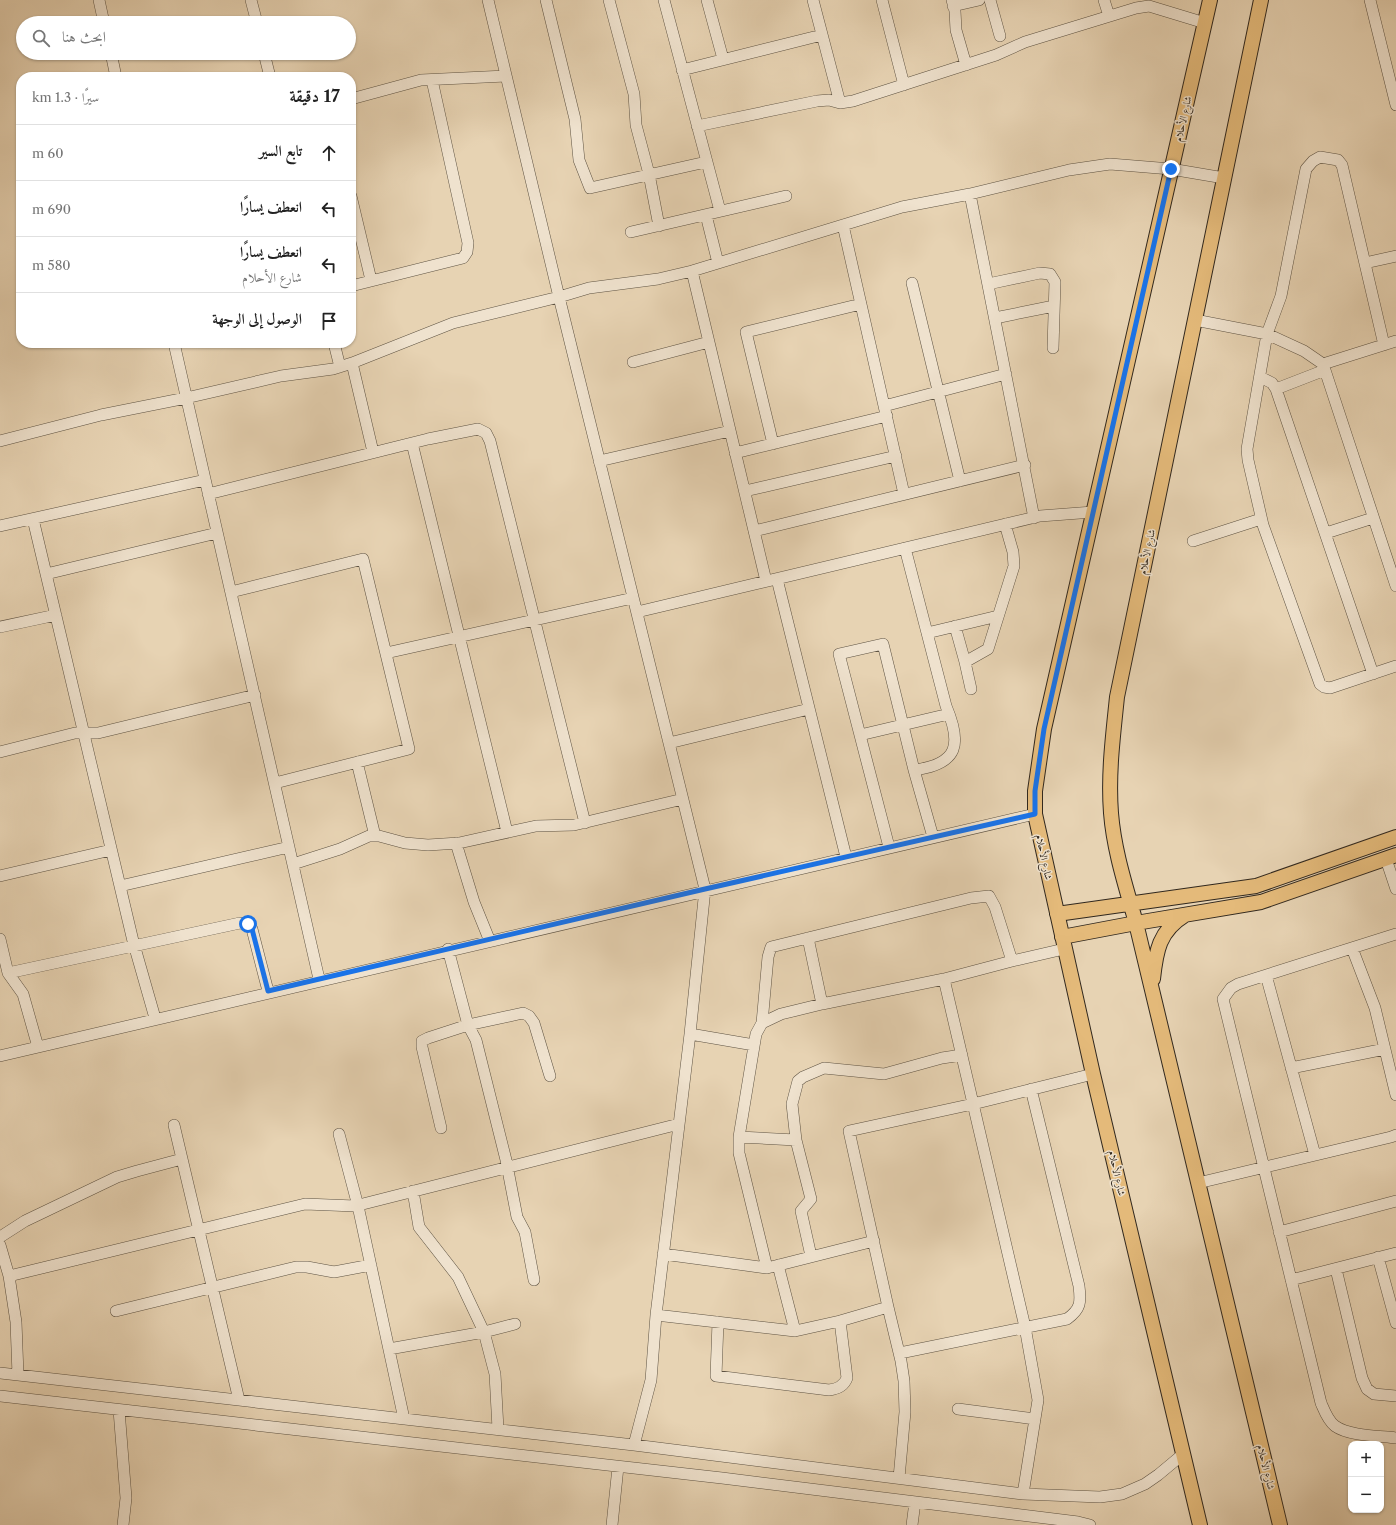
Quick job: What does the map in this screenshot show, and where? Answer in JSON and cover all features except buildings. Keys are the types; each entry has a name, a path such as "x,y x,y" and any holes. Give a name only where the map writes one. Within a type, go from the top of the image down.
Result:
{"main road":[{"name":"شارع الأحلام","path":"1200,1525 1182,1455 1063,943 1035,814 1035,791 1044,729 1210,0"},
{"name":"شارع الأحلام","path":"1262,0 1117,697 1109,772 1111,814 1118,860 1136,923 1280,1525"},
{"path":"1057,914 1256,886 1396,837"},
{"path":"1063,943 1136,923 1261,902 1391,857"},
{"path":"1321,864 1326,879"},
{"path":"1152,989 1156,954 1160,943 1171,927 1187,914"}],"street":[{"path":"99,0 102,16"},
{"path":"251,0 255,16"},
{"path":"488,0 599,461 705,889 690,1034 656,1315 651,1380 634,1444"},
{"path":"546,0 575,119 579,160 590,188 706,162"},
{"path":"609,0 634,94 636,125 649,174 659,226"},
{"path":"664,0 696,126 720,211"},
{"path":"707,0 723,59"},
{"path":"813,0 840,103"},
{"path":"882,0 904,85"},
{"path":"966,65 956,30 952,3 979,0"},
{"path":"990,0 1000,36"},
{"path":"1104,0 1109,16"},
{"path":"1370,0 1396,105"},
{"path":"696,126 817,101 829,100 840,103 853,101 996,55 1025,42 1150,3 1204,23"},
{"path":"682,70 822,34"},
{"path":"112,60 115,72"},
{"path":"266,60 269,72"},
{"path":"356,98 422,80 506,76"},
{"path":"356,284 463,258 468,252 468,243 432,80"},
{"path":"1384,345 1342,164 1338,160 1328,157 1320,157 1313,161 1306,169 1281,296 1267,334 1247,449 1248,460 1262,519 1320,684 1324,687 1330,688 1396,666"},
{"path":"0,441 101,415 186,398 281,376 340,367 453,323 559,297 589,288 658,280 718,264 902,207 970,194 1069,170 1110,164 1171,169 1224,178"},
{"path":"970,194 1025,465 1034,518"},
{"path":"631,232 786,196"},
{"path":"706,215 718,264"},
{"path":"356,217 371,280"},
{"path":"843,225 904,494"},
{"path":"1365,263 1396,256"},
{"path":"692,271 754,531 772,580 809,710 846,857"},
{"path":"988,284 1040,273 1050,274 1055,282 1053,348"},
{"path":"912,283 960,481"},
{"path":"773,444 746,332 861,304"},
{"path":"995,318 1054,306"},
{"path":"1195,320 1267,334 1304,351 1324,367 1396,586"},
{"path":"1276,388 1324,367 1396,341"},
{"path":"633,362 709,342"},
{"path":"175,348 319,979"},
{"path":"335,348 340,367"},
{"path":"352,363 373,452"},
{"path":"736,453 773,444 885,411 939,392 1006,374"},
{"path":"1260,377 1272,383 1276,388 1374,674"},
{"path":"208,494 412,443 478,430 486,433 490,441 585,823"},
{"path":"599,461 730,431"},
{"path":"412,443 507,832"},
{"path":"745,492 896,456"},
{"path":"754,531 1025,465"},
{"path":"0,526 205,480"},
{"path":"637,612 1005,524 1034,518 1094,512"},
{"path":"1326,533 1373,518"},
{"path":"33,519 134,946 155,1018"},
{"path":"1193,541 1262,519"},
{"path":"965,662 988,649 1014,566 1014,552 1005,524"},
{"path":"46,574 217,533"},
{"path":"905,548 946,706 954,725 955,738 952,753 943,761 930,768 914,770"},
{"path":"231,592 363,559 409,749 274,783"},
{"path":"386,653 633,598"},
{"path":"0,627 56,615"},
{"path":"927,633 998,616"},
{"path":"956,626 971,689"},
{"path":"888,847 839,654 883,644 914,770 933,837"},
{"path":"0,752 75,733 98,733 255,695"},
{"path":"669,743 809,710"},
{"path":"860,735 949,714"},
{"path":"357,762 375,836"},
{"path":"293,864 340,849 369,836 404,843 428,845 456,843 536,826 574,826 683,799"},
{"path":"0,1056 489,939 1035,814"},
{"path":"456,843 474,902 489,939"},
{"path":"120,886 289,847"},
{"path":"0,876 111,850"},
{"path":"1391,857 1396,889"},
{"path":"795,1331 772,1266 739,1153 739,1137 754,1045 756,1034 762,1022 768,957 771,947 971,898 989,896 995,906 1012,961"},
{"path":"8,973 240,923 248,924 252,929 268,991"},
{"path":"1396,934 1238,984 1231,988 1223,999 1321,1402 1327,1417 1335,1426 1357,1433 1396,1438"},
{"path":"808,938 822,1004"},
{"path":"0,939 8,973 23,994 38,1047"},
{"path":"762,1022 781,1014 822,1004 944,980 1012,961 1063,943"},
{"path":"1352,948 1375,1008 1396,1095"},
{"path":"448,949 468,1025 476,1040 507,1167 517,1218 525,1232 534,1280"},
{"path":"1266,975 1315,1155"},
{"path":"944,980 1025,1327 1038,1400 1023,1494"},
{"path":"441,1128 422,1047 422,1041 428,1038 468,1025 523,1013 529,1016 534,1023 550,1076"},
{"path":"690,1034 754,1045"},
{"path":"1291,1068 1385,1049"},
{"path":"812,1256 801,1211 811,1199 796,1140 792,1104 798,1082 803,1077 824,1068 884,1074 922,1063 962,1055"},
{"path":"899,1478 905,1412 904,1381 900,1353 888,1307 849,1131 973,1104 1094,1074"},
{"path":"900,1353 1067,1319 1075,1314 1080,1307 1079,1286 1032,1089"},
{"path":"9,1276 305,1204 358,1206 679,1124"},
{"path":"174,1125 239,1400"},
{"path":"339,1134 358,1206 404,1419"},
{"path":"1198,1183 1396,1135"},
{"path":"739,1137 796,1140"},
{"path":"0,1237 25,1221 117,1177 137,1170 182,1160"},
{"path":"413,1192 419,1227 458,1277 484,1332 495,1374 498,1429"},
{"path":"1279,1232 1396,1201"},
{"path":"663,1254 772,1266 874,1240"},
{"path":"0,1245 9,1276 16,1322 18,1375"},
{"path":"1291,1280 1396,1253"},
{"path":"1378,1258 1396,1323"},
{"path":"116,1311 296,1267 307,1267 334,1272 371,1265"},
{"path":"1336,1269 1362,1378 1367,1389 1374,1394 1396,1396"},
{"path":"656,1315 795,1331 840,1321 888,1307"},
{"path":"718,1322 716,1376 829,1390 838,1388 847,1378 840,1321"},
{"path":"389,1349 484,1332 515,1324"},
{"path":"0,1373 634,1444 1023,1494 1100,1498 1122,1494 1145,1484 1182,1455"},
{"path":"0,1396 915,1502 1078,1522 1090,1525"},
{"path":"958,1409 1035,1419"},
{"path":"119,1410 126,1498 123,1525"},
{"path":"612,1525 618,1467"},
{"path":"912,1525 915,1502"}],"route":[{"path":"248,924 252,929 268,991 1035,814 1037,772 1044,729 1171,169"}]}
